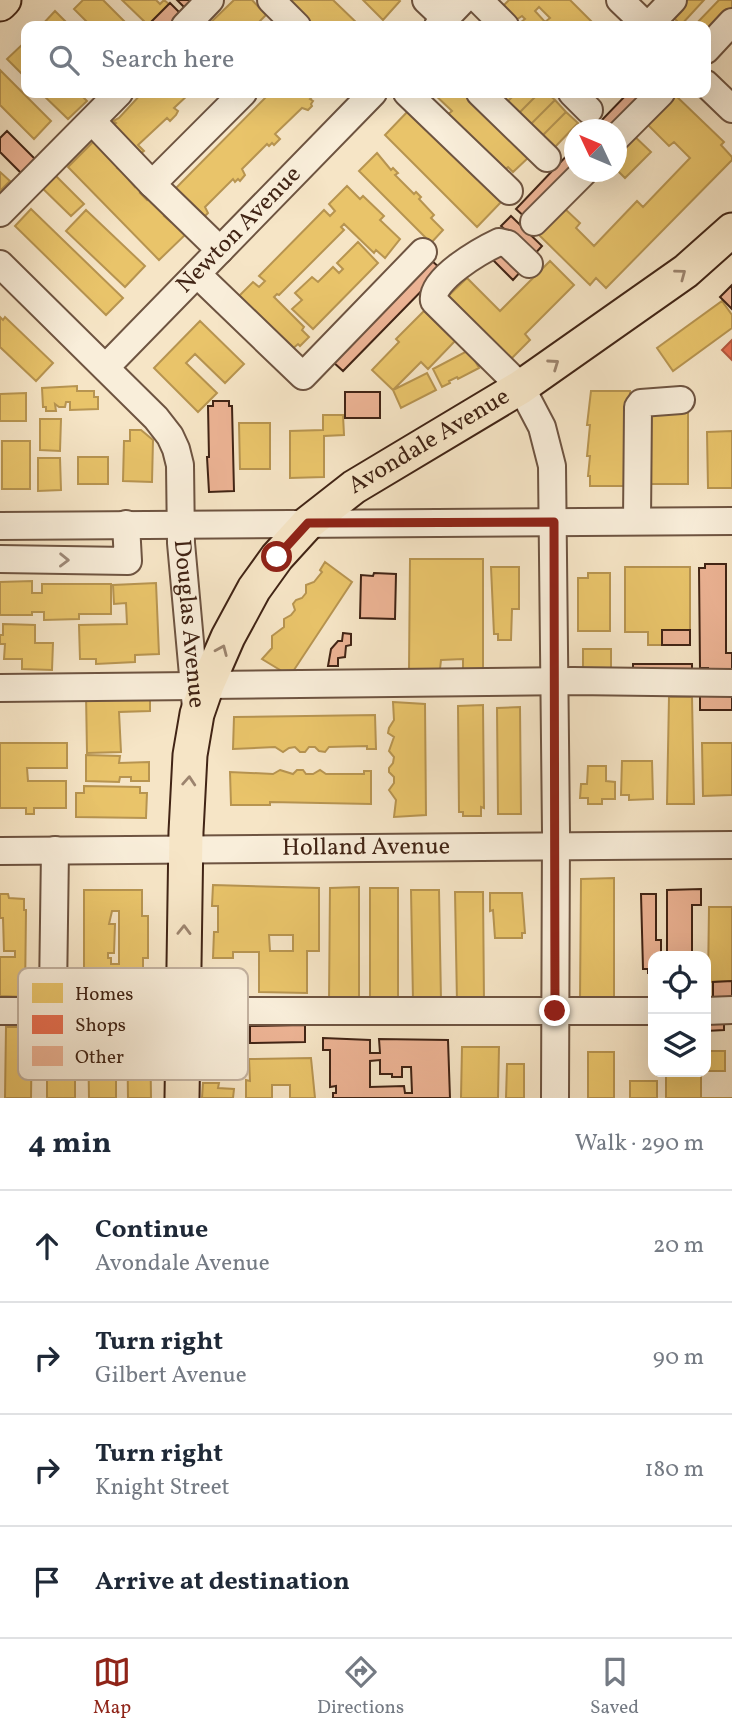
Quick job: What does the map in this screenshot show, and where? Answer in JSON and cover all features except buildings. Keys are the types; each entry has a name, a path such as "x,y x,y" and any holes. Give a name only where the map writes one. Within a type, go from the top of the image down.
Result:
{"main road":[{"name":"Avondale Avenue","path":"199,695 254,589 277,557 308,523 354,487 521,387 686,271 732,230"},
{"name":"Douglas Avenue","path":"184,968 188,782 199,695"},
{"name":"Douglas Avenue","path":"182,1080 182,1098"}],"street":[{"path":"190,21 210,0"},
{"path":"271,0 292,21"},
{"path":"426,0 449,15"},
{"path":"479,0 500,21"},
{"path":"620,0 642,21"},
{"path":"652,21 673,0"},
{"path":"711,45 732,22"},
{"path":"711,89 732,109"},
{"path":"0,213 114,98"},
{"path":"152,184 238,98"},
{"name":"Newton Avenue","path":"106,367 366,98"},
{"path":"412,98 509,191"},
{"path":"485,98 547,158"},
{"path":"627,128 656,98"},
{"path":"92,121 220,250"},
{"path":"534,222 574,182"},
{"path":"528,264 508,244 499,243 465,261 436,288 433,295 521,387 542,427 552,466 556,846 555,1098"},
{"path":"197,274 303,376 423,252"},
{"name":"Douglas Avenue","path":"0,264 106,367 170,436 180,465 181,524 199,695"},
{"path":"637,522 638,407 649,401 681,400"},
{"path":"0,526 732,521"},
{"path":"0,559 128,561 126,524"},
{"path":"0,688 199,695 555,681 732,683"},
{"name":"Holland Avenue","path":"0,850 732,845"},
{"path":"53,968 55,850"},
{"path":"711,1011 732,1010"},
{"path":"0,1011 18,1011"},
{"path":"248,1011 648,1011"}],"route":[{"path":"277,557 308,523 554,522 555,1011"}]}
